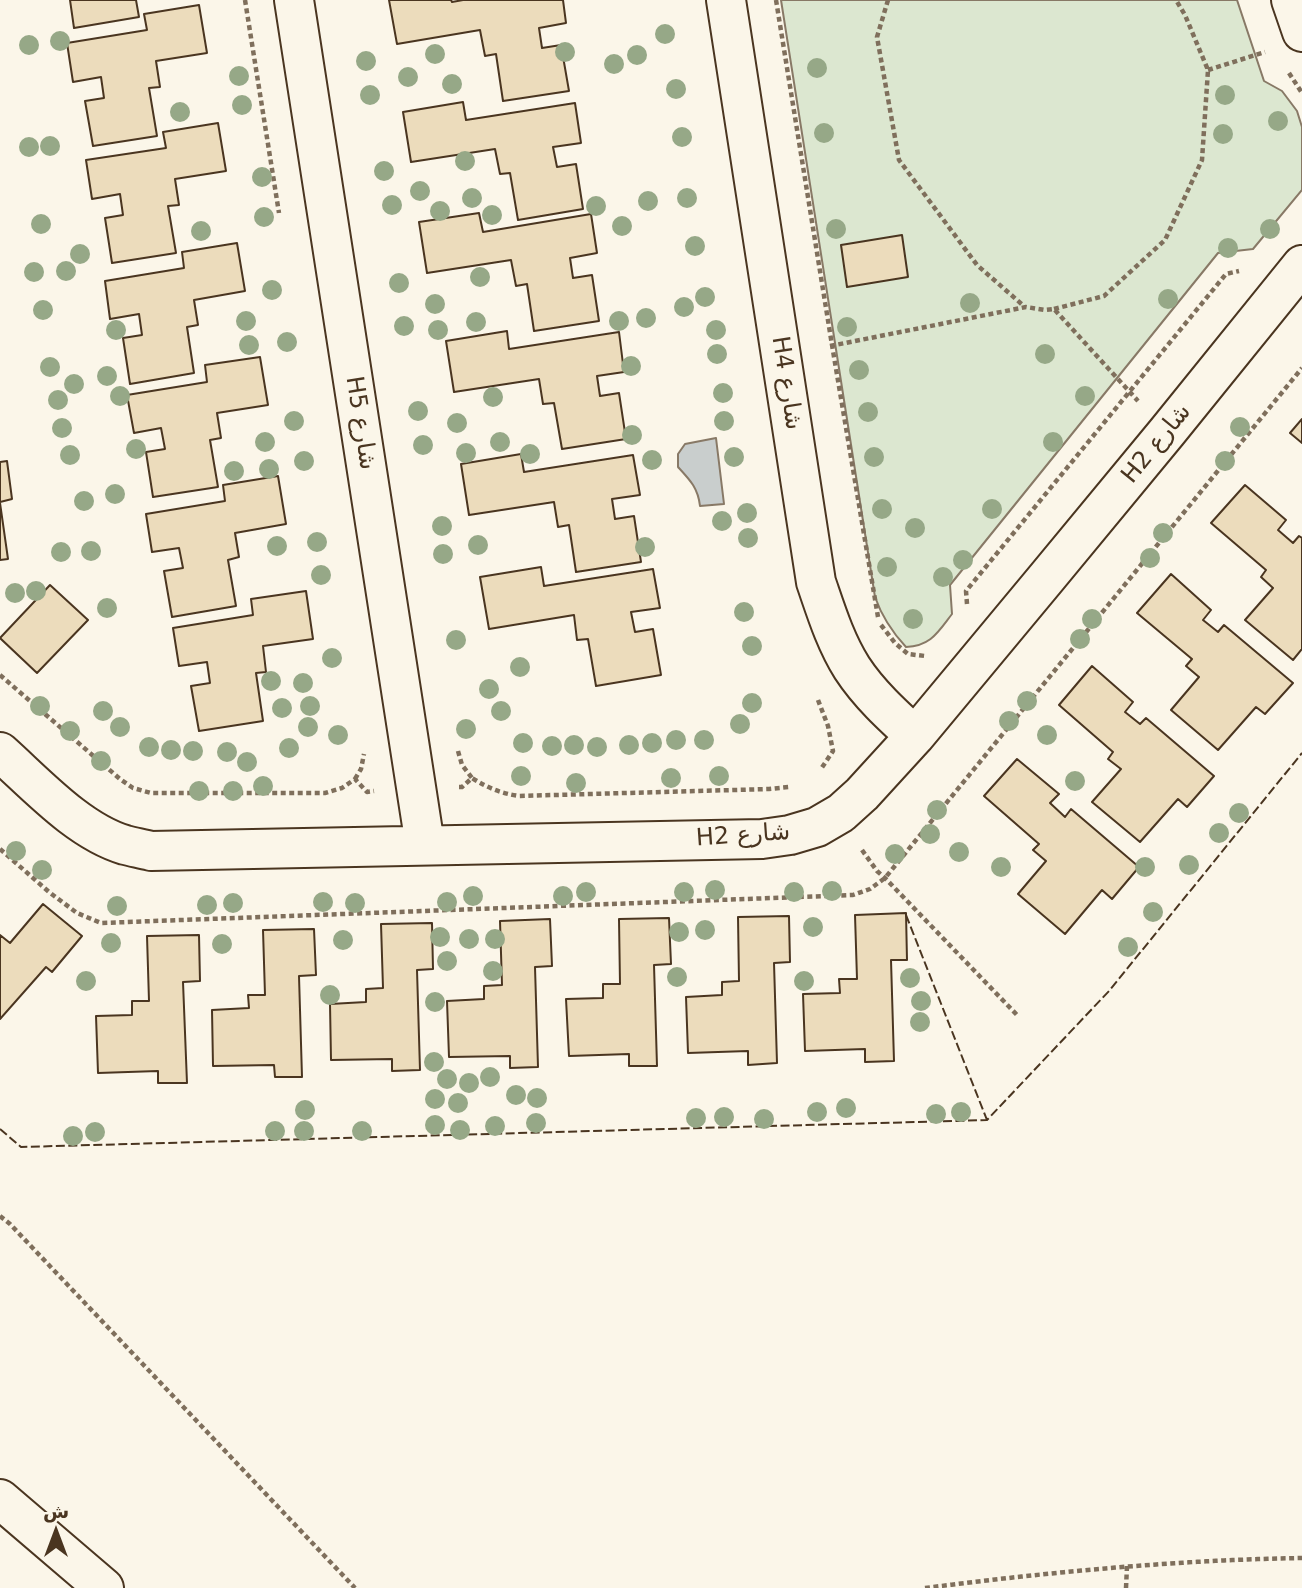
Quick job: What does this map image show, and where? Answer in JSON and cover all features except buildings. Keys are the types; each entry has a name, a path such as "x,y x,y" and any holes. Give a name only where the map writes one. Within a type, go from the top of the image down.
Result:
{"street":[{"name":"H5 شارع","path":"294,0 425,845"},
{"name":"H4 شارع","path":"726,0 816,582 831,626 852,667 881,704 915,736"},
{"path":"1287,41 1291,0"},
{"name":"H2 شارع","path":"0,752 73,817 97,833 123,844 151,851 762,839 817,827 841,813 862,794 915,736 1302,265"},
{"path":"0,1499 104,1588"}],"path":[{"path":"776,0 878,620 895,643 908,654 932,657"},
{"path":"888,0 877,37 899,160 977,265 1026,307"},
{"path":"782,355 1026,307 1054,309 1104,296 1165,240 1202,160 1208,70 1176,0"},
{"path":"1208,70 1287,41"},
{"path":"968,605 966,591 1226,274 1246,270"},
{"path":"1054,309 1167,432"},
{"path":"0,849 67,906 100,923 853,895 870,889 885,878 1302,368"},
{"path":"0,676 120,779 133,788 150,793 325,793 342,788 355,779 367,792 462,787 472,778 495,791 519,796 798,786"},
{"path":"820,770 833,751"},
{"path":"841,813 877,872 1018,1016"},
{"path":"0,1216 355,1588"},
{"path":"925,1588 1127,1566 1302,1558"},
{"path":"1126,1588 1127,1566"}],"green space":[{"path":"781,0 1237,0 1264,81 1282,91 1297,111 1302,127 1302,190 1253,249 1218,253 950,585 952,614 942,627 928,641 915,646 906,647 896,636 875,597"}],"shaded area":[{"path":"716,438 724,504 700,506 690,480 678,467 678,454 685,444"}],"fence":[{"path":"0,1129 21,1147 987,1120 1109,991 1302,753"},
{"path":"906,915 987,1120"}]}
